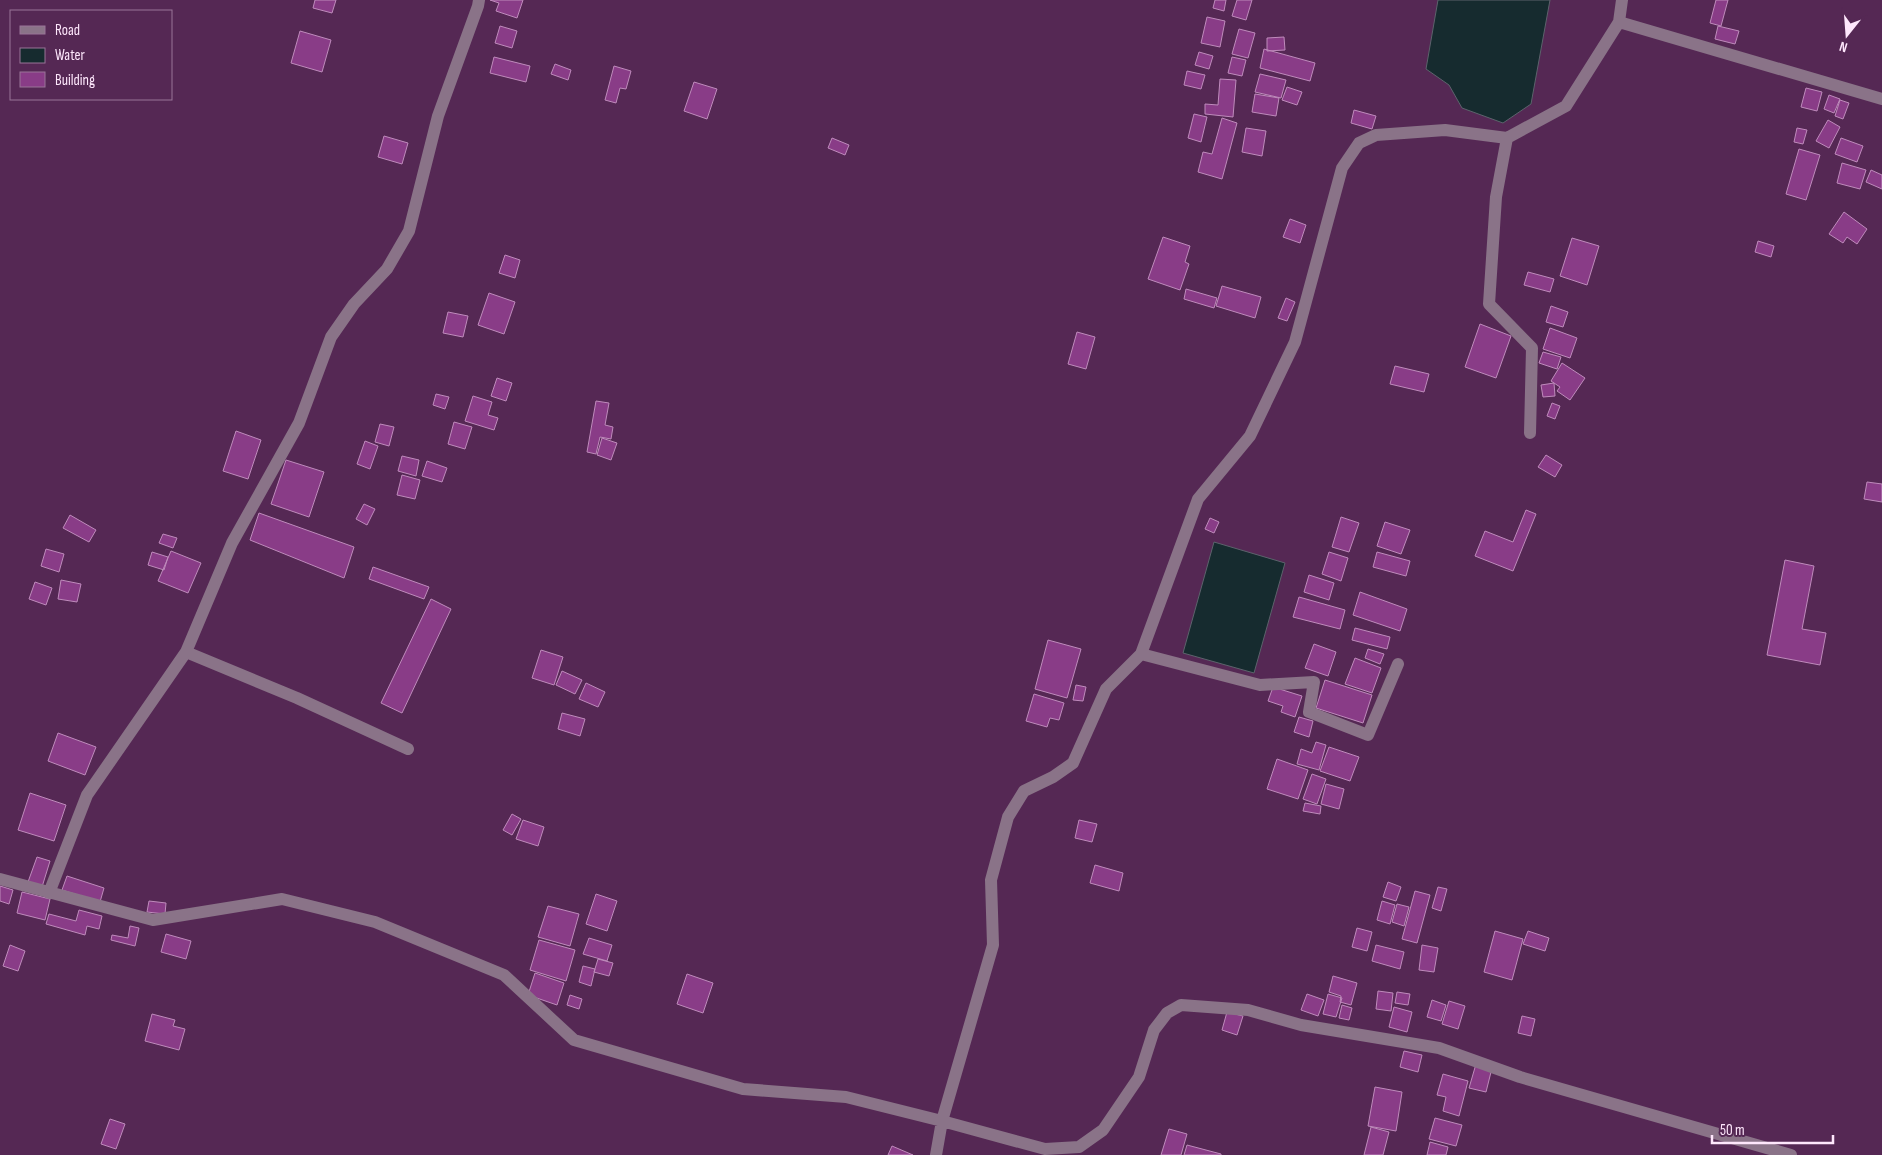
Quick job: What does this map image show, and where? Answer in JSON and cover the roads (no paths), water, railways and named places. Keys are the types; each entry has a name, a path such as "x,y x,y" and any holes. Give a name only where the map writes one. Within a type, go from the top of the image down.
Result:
{"street":[{"path":"49,893 87,795 186,652 232,543 300,424 331,337 354,304 387,268 409,231 438,116 479,0"},
{"path":"936,1155 942,1121 993,945 991,880 1008,818 1024,791 1053,777 1073,762 1106,689 1141,654 1198,499 1250,436 1295,342 1342,168 1359,143 1376,134 1446,130 1507,138 1566,106 1619,22 1622,0"},
{"path":"1619,22 1882,99"},
{"path":"1507,138 1496,197 1490,304 1532,348 1530,433"},
{"path":"186,652 296,698 408,750"},
{"path":"1141,654 1260,685 1314,682 1309,712 1368,735 1398,664"},
{"path":"0,879 153,920 282,899 376,922 504,975 574,1040 743,1089 846,1097 942,1121 1045,1150 1079,1147 1103,1130 1139,1077 1154,1030 1166,1013 1181,1005 1248,1010 1301,1025 1439,1048 1520,1076 1790,1155"}],"water":[{"path":"1438,0 1550,0 1531,104 1503,123 1462,108 1449,85 1426,69"},
{"path":"1214,542 1285,563 1254,673 1183,653"}]}
